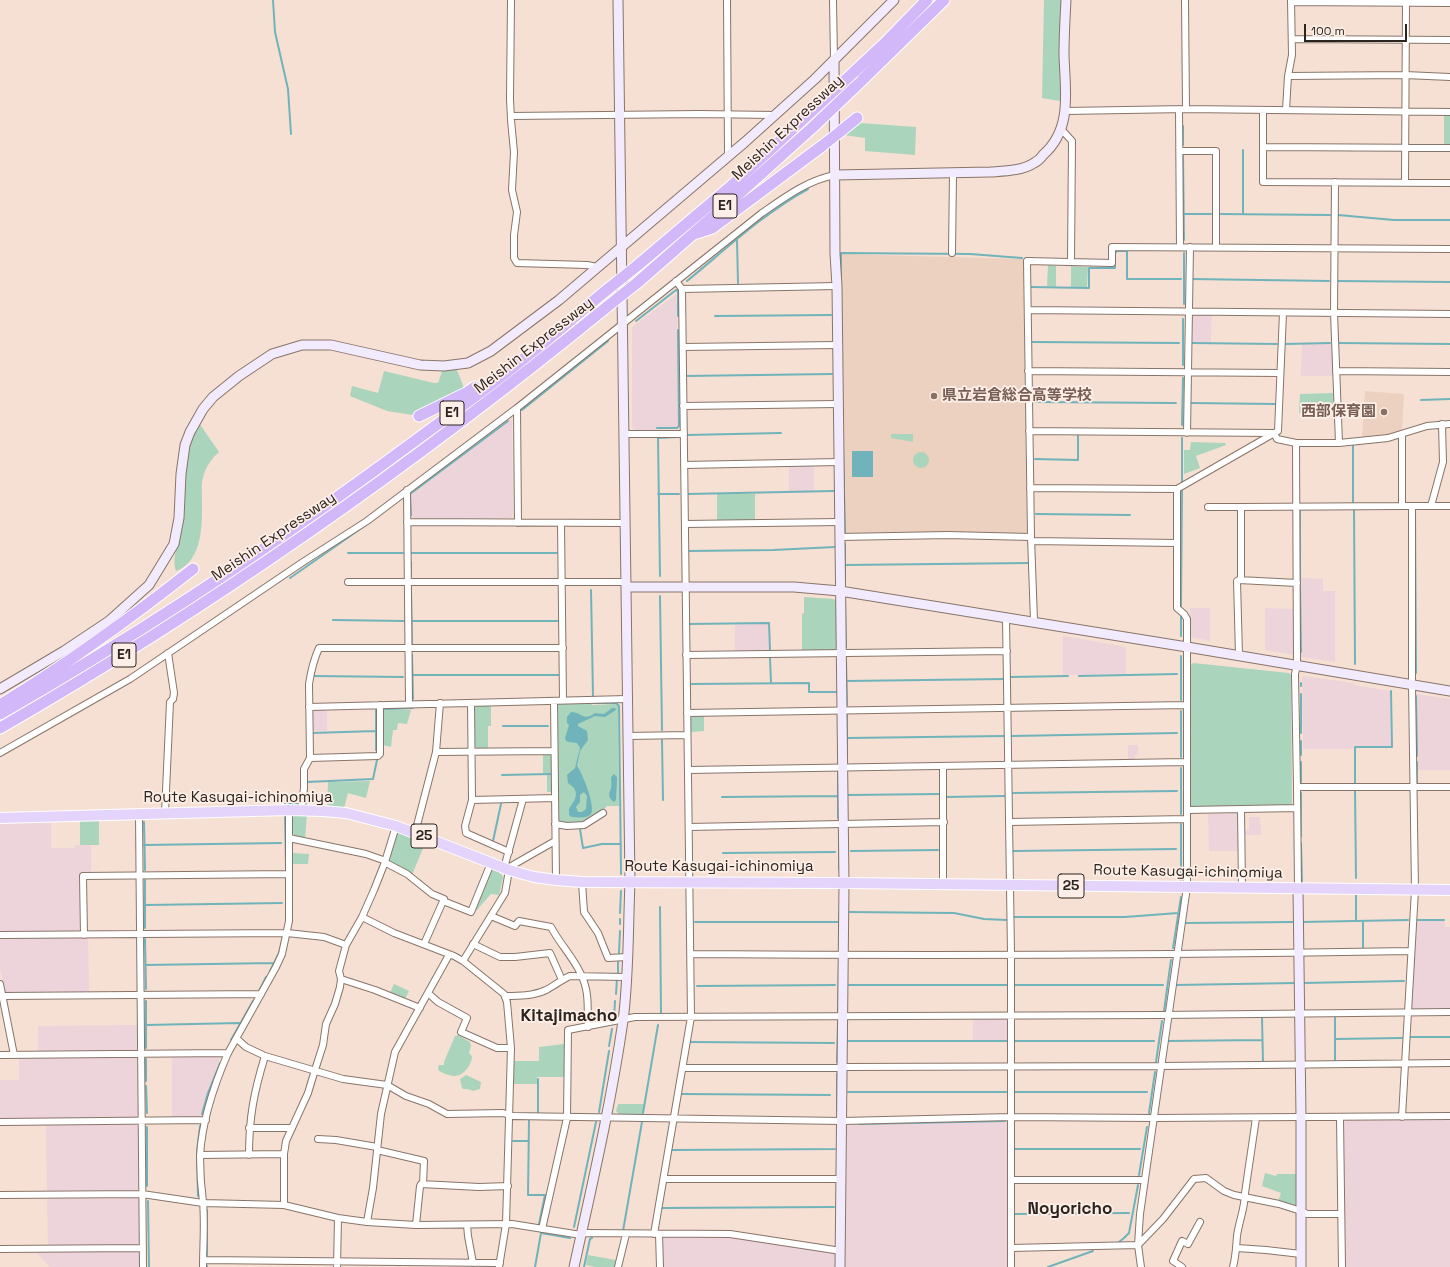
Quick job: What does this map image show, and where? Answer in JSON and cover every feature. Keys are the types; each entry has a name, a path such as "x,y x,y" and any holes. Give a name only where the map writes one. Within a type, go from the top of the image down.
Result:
{"highway":[{"name":"Meishin Expressway","path":"0,714 53,684 225,575 292,530 432,429 526,356 638,265 729,188 885,43 927,0"},
{"name":"Meishin Expressway","path":"0,728 126,653 292,544 372,488 562,344 636,283 813,127 944,0"},
{"path":"690,236 712,228 857,118"},
{"path":"419,416 466,393 504,366 526,356"},
{"path":"0,705 71,660 193,569"}],"main road":[{"name":"Route Kasugai-ichinomiya","path":"0,818 289,810 346,813 396,826 507,869 534,877 582,882 844,883 1450,890"}],"street":[{"path":"511,0 510,116 514,152 512,190 517,212 514,235 514,258 517,263 587,265 597,267"},
{"path":"574,1267 606,1118 623,1020 630,882 618,0"},
{"path":"728,0 728,156"},
{"path":"833,0 844,883 840,1267"},
{"path":"0,689 64,651 109,621 149,585 174,544 179,518 181,474 185,445 190,432 203,409 239,376 272,354 302,345 331,345 420,365 444,366 468,363 496,347 560,300 728,156 834,60 894,0"},
{"path":"0,753 130,679 303,562 367,521 517,408 732,236 786,196 823,177 835,175 1002,171 1014,170 1034,163 1048,151 1057,138 1064,121 1066,0"},
{"path":"1180,247 1180,150 1183,109 1185,0"},
{"path":"1286,110 1288,76 1292,54 1291,1 1406,1 1450,3"},
{"path":"1405,183 1406,1"},
{"path":"1292,39 1450,40"},
{"path":"1288,76 1406,75 1450,77"},
{"path":"1065,111 1183,109 1450,112"},
{"path":"1263,110 1263,182 1450,183"},
{"path":"510,116 775,115"},
{"path":"1060,129 1072,141 1071,262"},
{"path":"1263,147 1450,148"},
{"path":"1180,150 1216,151 1216,247"},
{"path":"952,253 953,173"},
{"path":"1335,182 1334,313 1339,443"},
{"path":"1034,622 1030,488 1027,261 1112,263 1112,246 1450,249"},
{"path":"1188,433 1190,247"},
{"path":"660,1267 657,1234 664,1179 691,1017 682,288 676,281"},
{"path":"682,288 836,286"},
{"path":"1028,310 1450,314"},
{"path":"1030,488 1177,489 1278,431 1283,313"},
{"path":"682,346 837,345"},
{"path":"1028,371 1280,373"},
{"path":"1336,371 1450,372"},
{"path":"683,406 838,404"},
{"path":"517,408 518,523"},
{"path":"1431,506 1443,462 1442,424"},
{"path":"1274,433 1278,439 1296,443 1339,443 1388,438 1427,426 1450,424"},
{"path":"1029,431 1274,433"},
{"path":"624,434 684,434"},
{"path":"1402,434 1402,506"},
{"path":"1296,443 1297,665 1295,674 1300,1014 1301,1267"},
{"path":"684,465 839,462"},
{"path":"1141,1267 1138,1245 1140,1214 1188,887 1187,619 1177,608 1177,489"},
{"path":"407,490 409,704"},
{"path":"1402,1116 1415,890 1412,685 1412,506"},
{"path":"1208,507 1450,506"},
{"path":"1239,655 1237,581 1241,579 1241,507"},
{"path":"407,522 625,523"},
{"path":"685,524 840,522"},
{"path":"561,523 564,700"},
{"path":"840,537 948,535 1177,543"},
{"path":"1239,580 1297,583"},
{"path":"348,582 562,582 685,587 794,587 840,590 1187,646 1450,691"},
{"path":"1006,617 1011,954 1011,1267"},
{"path":"301,810 304,788 304,769 310,758 310,674 315,656 320,648 563,648"},
{"path":"686,655 1007,651"},
{"path":"165,813 170,702 174,693 168,653"},
{"path":"309,707 627,699"},
{"path":"554,701 556,880"},
{"path":"471,703 472,800 465,826 466,833 509,852"},
{"path":"415,833 436,752 440,704"},
{"path":"310,758 378,756 380,754 380,705"},
{"path":"687,713 1187,705"},
{"path":"628,736 687,735"},
{"path":"436,752 554,751"},
{"path":"688,770 1187,762"},
{"path":"943,766 943,884"},
{"path":"1296,787 1450,787"},
{"path":"472,800 555,798"},
{"path":"463,961 505,893 509,852 522,799"},
{"path":"1187,810 1297,808"},
{"path":"1241,809 1242,888"},
{"path":"289,810 288,933 282,954 276,967 228,1053 214,1089 206,1120 200,1155 201,1191 203,1203 203,1264 473,1263 499,1265 506,1224 508,1186 508,1115 511,1048 507,1002 505,996 493,984 463,961 394,933 362,917"},
{"path":"555,824 567,826 584,825 603,813"},
{"path":"139,814 143,1267"},
{"path":"1009,822 1187,819"},
{"path":"689,827 944,822"},
{"path":"284,1205 284,1154 286,1140 308,1093 323,1045 326,1024 335,1004 340,987 339,971 346,945 362,917 385,862 396,826"},
{"path":"289,838 366,854 383,860 407,874 432,894 444,899 443,901 471,912 492,863"},
{"path":"507,869 555,841"},
{"path":"84,934 83,876 289,874"},
{"path":"582,882 584,912 598,933 608,958 627,957"},
{"path":"424,944 443,901"},
{"path":"491,916 515,926 519,921 550,927 558,941 572,958 586,989 588,1027"},
{"path":"0,935 288,933 324,937 346,945"},
{"path":"473,944 500,957 550,953 562,980"},
{"path":"691,954 843,955 1299,953 1411,951"},
{"path":"367,1222 381,1114 395,1052 449,956"},
{"path":"505,996 531,995 546,990 570,976 626,977"},
{"path":"340,980 375,990 420,1008"},
{"path":"0,984 14,1055"},
{"path":"428,993 438,1002 467,1018 461,1032 497,1048 511,1048"},
{"path":"3,996 261,994"},
{"path":"542,1229 567,1118 568,1030 635,1017 1168,1015 1450,1012"},
{"path":"237,1039 246,1047 265,1056 343,1079 387,1085 406,1096 429,1104 447,1114 503,1113 513,1116 567,1118 842,1121 1011,1117 1340,1118 1450,1116"},
{"path":"0,1055 228,1053"},
{"path":"249,1155 249,1128 256,1084 265,1056"},
{"path":"683,1068 1450,1063"},
{"path":"1233,1267 1237,1248 1237,1235 1245,1202 1256,1118"},
{"path":"1340,1118 1342,1267"},
{"path":"0,1122 206,1120"},
{"path":"249,1128 292,1128"},
{"path":"318,1139 336,1140 424,1161 423,1184 420,1186 416,1225"},
{"path":"200,1155 284,1154"},
{"path":"1011,1248 1138,1245 1163,1219 1194,1179 1206,1178 1224,1191 1234,1195 1279,1204 1307,1214 1341,1214"},
{"path":"664,1179 842,1179"},
{"path":"1011,1180 1145,1180"},
{"path":"423,1184 478,1187 508,1186"},
{"path":"0,1195 142,1194 203,1203 284,1205 338,1218 367,1222 416,1225 506,1224 582,1234 730,1234 841,1251"},
{"path":"337,1264 338,1218"},
{"path":"1182,1267 1173,1261 1182,1241 1188,1244 1200,1222"},
{"path":"467,1225 473,1263"},
{"path":"618,1267 626,1234"},
{"path":"0,1249 143,1248"},
{"path":"1237,1248 1301,1254"}],"shaded area":[{"name":"県立岩倉総合高等学校","path":"841,254 1023,259 1026,534 846,534"},
{"path":"677,294 678,426 657,427 657,430 635,430 632,428 632,327"},
{"path":"1194,315 1212,315 1211,342 1192,342 1192,318"},
{"path":"1302,344 1332,344 1333,376 1301,376"},
{"name":"西部保育園","path":"1365,391 1404,394 1402,430 1391,435 1362,437"},
{"path":"512,418 513,516 510,518 413,518 411,495"},
{"path":"789,466 814,466 814,491 789,492"},
{"path":"1301,578 1323,579 1323,591 1335,591 1335,662 1301,657"},
{"path":"1190,608 1210,608 1210,641 1190,637"},
{"path":"1265,608 1294,609 1295,655 1265,650"},
{"path":"769,623 769,652 735,652 735,624"},
{"path":"1063,636 1126,647 1126,674 1063,675"},
{"path":"1302,676 1353,683 1354,685 1390,691 1391,746 1353,746 1353,749 1303,749"},
{"path":"1417,694 1450,699 1450,770 1418,770"},
{"path":"315,709 327,709 327,731 311,731 311,714"},
{"path":"1128,745 1138,745 1138,755 1135,755 1135,759 1128,759"},
{"path":"1236,813 1238,816 1238,851 1209,851 1208,814"},
{"path":"1249,817 1260,817 1261,835 1244,835 1244,830 1249,830"},
{"path":"51,820 51,848 74,848 76,845 91,845 91,872 80,873 80,929 78,931 0,932 0,821"},
{"path":"1416,920 1444,920 1445,927 1450,927 1450,1008 1411,1009"},
{"path":"0,938 88,938 89,992 7,993 5,991 0,969"},
{"path":"973,1018 1006,1018 1008,1020 1008,1040 973,1040"},
{"path":"137,1025 137,1049 135,1050 38,1052 38,1026"},
{"path":"221,1056 207,1093 201,1117 172,1117 172,1057"},
{"path":"135,1057 137,1059 138,1115 136,1117 0,1119 0,1080 19,1080 19,1058"},
{"path":"1450,1119 1450,1267 1345,1267 1344,1123 1347,1120"},
{"path":"1005,1121 1008,1123 1008,1267 845,1267 847,1127 850,1124"},
{"path":"46,1125 137,1125 139,1188 137,1190 47,1191"},
{"path":"137,1198 139,1200 139,1243 137,1245 48,1246 47,1199"},
{"path":"663,1237 730,1237 837,1253 836,1267 662,1267 661,1239"},
{"path":"137,1251 139,1253 139,1267 50,1267 36,1252"}],"green space":[{"path":"1044,0 1066,0 1066,102 1042,98"},
{"path":"1444,115 1450,115 1450,145 1444,145"},
{"path":"860,123 916,127 915,155 865,151 865,138 844,135"},
{"path":"1048,265 1056,266 1056,287 1047,286"},
{"path":"1071,266 1088,267 1087,287 1071,287"},
{"path":"455,365 466,393 419,416 387,411 350,396 352,386 378,393 384,371 438,383 444,366"},
{"path":"1333,393 1334,413 1299,413 1300,394"},
{"path":"199,423 219,452 209,464 202,480 202,518 200,539 197,549 185,566 176,571 175,554 183,519 183,484 185,464 189,446"},
{"path":"891,434 913,434 913,442 891,438"},
{"path":"1191,442 1225,443 1226,445 1196,456 1200,468 1184,474 1184,450 1190,450"},
{"path":"918,452 924,452 929,457 927,466 924,468 918,468 913,463 913,457"},
{"path":"717,494 755,494 755,520 717,520"},
{"path":"804,597 833,599 836,601 836,648 834,651 802,651 802,614 804,613"},
{"path":"1193,663 1289,673 1291,675 1292,804 1290,806 1193,808 1191,806 1191,665"},
{"path":"558,703 592,703 592,705 615,704 618,706 619,806 607,806 597,815 584,821 571,823 557,822 556,706"},
{"path":"477,705 491,705 491,726 488,726 488,749 478,749 475,746 475,707"},
{"path":"383,709 411,710 407,724 398,723 397,730 393,730 391,747 383,745"},
{"path":"694,716 704,716 704,731 691,732 691,718"},
{"path":"543,754 549,754 551,756 551,773 543,773"},
{"path":"547,775 551,775 551,792 547,792"},
{"path":"370,781 366,798 348,793 344,808 327,805 328,782"},
{"path":"307,814 305,838 295,836 293,833 293,815"},
{"path":"99,818 99,845 80,845 80,819"},
{"path":"396,831 426,841 412,875 387,861"},
{"path":"293,853 309,854 308,864 293,864"},
{"path":"492,870 499,872 503,877 499,895 491,894 476,911 476,907"},
{"path":"394,984 409,991 405,999 390,993"},
{"path":"458,1035 470,1042 471,1046 469,1053 472,1056 472,1059 466,1070 460,1075 453,1076 439,1071 438,1068 439,1065 444,1065 455,1036"},
{"path":"564,1044 564,1077 537,1077 537,1084 513,1084 514,1061 539,1061 539,1047"},
{"path":"466,1075 481,1082 480,1089 473,1091 462,1088 460,1079"},
{"path":"618,1104 644,1104 642,1114 619,1114 616,1111"},
{"path":"1265,1173 1276,1176 1277,1174 1297,1174 1297,1204 1294,1206 1278,1201 1281,1193 1262,1186"},
{"path":"588,1255 616,1260 615,1267 595,1267 586,1265"}],"water":[{"path":"852,451 873,451 873,477 852,477"},
{"path":"612,708 615,708 616,710 605,717 595,716 578,724 578,726 587,731 588,740 580,751 577,766 588,790 592,810 591,814 587,817 572,817 569,815 569,809 576,796 576,793 573,787 568,783 567,775 575,768 580,748 577,743 566,741 565,738 569,725 567,723 567,717 571,712 575,712 585,717 591,716 595,713 604,714","holes":["584,792 587,796 586,809 582,812 578,812 576,807 580,802 580,795"]},
{"path":"614,774 617,777 616,800 614,802 610,799 609,795 611,777"}],"waterway":[{"path":"273,0 275,32 288,89 291,134"},
{"path":"1183,126 1183,145"},
{"path":"1243,150 1243,214"},
{"path":"1183,156 1184,240"},
{"path":"687,281 761,220 808,189"},
{"path":"1184,214 1211,214"},
{"path":"1218,214 1330,215"},
{"path":"1338,215 1394,220 1450,220"},
{"path":"737,240 738,283"},
{"path":"1031,287 1089,288 1089,268 1115,268 1115,253 1117,251 1127,251 1127,279 1181,279"},
{"path":"841,277 841,253 970,254 1022,258"},
{"path":"1184,253 1184,304"},
{"path":"1192,279 1329,281"},
{"path":"1336,281 1450,282"},
{"path":"636,321 676,290 678,291 678,316"},
{"path":"715,316 831,315"},
{"path":"1183,319 1183,365"},
{"path":"657,428 677,428 679,426 678,330"},
{"path":"522,410 608,341"},
{"path":"1032,342 1179,343"},
{"path":"1192,343 1277,344"},
{"path":"1285,344 1330,343"},
{"path":"1338,343 1450,344"},
{"path":"685,376 832,374"},
{"path":"1182,425 1183,378"},
{"path":"1421,400 1450,399"},
{"path":"1034,402 1176,403"},
{"path":"1191,403 1275,404"},
{"path":"411,515 410,494 508,421"},
{"path":"687,435 781,433"},
{"path":"1035,459 1078,460 1078,435"},
{"path":"660,576 658,438 678,437"},
{"path":"1182,438 1182,482"},
{"path":"1353,445 1353,502"},
{"path":"843,446 845,533"},
{"path":"1181,606 1182,490"},
{"path":"688,494 834,491"},
{"path":"658,494 679,494"},
{"path":"1416,673 1415,508 1417,508"},
{"path":"1300,580 1300,509 1302,509"},
{"path":"1354,509 1355,664"},
{"path":"1036,514 1130,515"},
{"path":"290,578 366,525"},
{"path":"845,544 845,580"},
{"path":"689,551 773,550 835,547"},
{"path":"348,553 403,553"},
{"path":"411,553 557,553"},
{"path":"411,562 411,576"},
{"path":"845,565 1029,563"},
{"path":"1300,585 1301,652"},
{"path":"411,588 412,644"},
{"path":"591,590 593,696"},
{"path":"660,596 662,730"},
{"path":"845,602 846,647"},
{"path":"1181,616 1181,636"},
{"path":"333,620 404,621"},
{"path":"412,621 559,621"},
{"path":"689,624 769,623 770,650"},
{"path":"412,655 413,699"},
{"path":"1181,656 1181,700"},
{"path":"770,658 771,683"},
{"path":"846,660 847,705"},
{"path":"1079,676 1177,674"},
{"path":"412,675 559,675"},
{"path":"313,676 403,677"},
{"path":"1011,677 1068,676"},
{"path":"846,681 1004,679"},
{"path":"691,684 809,683 809,692 836,692"},
{"path":"1355,784 1355,747 1392,747 1391,691"},
{"path":"1301,694 1301,733"},
{"path":"1416,696 1417,756"},
{"path":"593,703 616,703 619,706 621,874"},
{"path":"385,709 413,707"},
{"path":"376,710 376,750"},
{"path":"1181,711 1181,757"},
{"path":"847,715 847,761"},
{"path":"503,726 548,726"},
{"path":"312,733 376,731"},
{"path":"1012,736 1177,733"},
{"path":"847,738 1004,736"},
{"path":"662,740 663,800"},
{"path":"1301,741 1301,755"},
{"path":"306,804 307,782 373,779 377,760"},
{"path":"1301,762 1301,782"},
{"path":"1417,762 1417,783"},
{"path":"1181,768 1181,814"},
{"path":"838,772 838,818"},
{"path":"502,775 551,774"},
{"path":"1355,790 1356,878"},
{"path":"1013,793 1177,791"},
{"path":"1301,793 1301,836"},
{"path":"848,795 939,794"},
{"path":"722,797 838,796"},
{"path":"946,797 1005,796"},
{"path":"285,804 299,804"},
{"path":"493,841 501,804"},
{"path":"285,814 286,868"},
{"path":"144,822 145,870"},
{"path":"1181,824 1181,881"},
{"path":"580,829 583,848 602,844 621,844"},
{"path":"839,829 839,869"},
{"path":"144,845 281,843"},
{"path":"1301,843 1302,883"},
{"path":"1013,851 1176,849"},
{"path":"851,851 938,850"},
{"path":"723,853 835,852"},
{"path":"286,878 286,923"},
{"path":"145,880 145,928"},
{"path":"620,913 621,891"},
{"path":"1356,895 1356,921"},
{"path":"1173,948 1181,897"},
{"path":"145,905 282,903"},
{"path":"660,907 661,1013"},
{"path":"849,912 954,913 984,919 1007,920"},
{"path":"1013,917 1125,917 1178,913"},
{"path":"839,914 839,950"},
{"path":"620,919 620,924"},
{"path":"1302,920 1302,922 1408,920"},
{"path":"1416,920 1444,920"},
{"path":"1363,921 1363,948"},
{"path":"695,922 839,922"},
{"path":"1185,923 1293,922"},
{"path":"619,953 620,931"},
{"path":"270,971 279,953 283,937"},
{"path":"145,939 146,989"},
{"path":"1164,1011 1171,960"},
{"path":"838,1011 839,961"},
{"path":"618,962 618,973"},
{"path":"146,965 274,963"},
{"path":"259,991 266,977"},
{"path":"616,994 617,979"},
{"path":"1303,983 1404,981"},
{"path":"1176,985 1295,983"},
{"path":"697,986 835,985"},
{"path":"849,985 1007,985"},
{"path":"1014,985 1163,985"},
{"path":"146,1001 146,1048"},
{"path":"231,1040 253,1001"},
{"path":"614,1018 615,1001"},
{"path":"1335,1016 1335,1061"},
{"path":"1262,1017 1263,1062"},
{"path":"1156,1062 1162,1021"},
{"path":"146,1025 240,1023"},
{"path":"837,1062 838,1023"},
{"path":"643,1113 658,1025"},
{"path":"609,1046 612,1029"},
{"path":"1409,1037 1450,1037"},
{"path":"1335,1039 1402,1038"},
{"path":"1168,1041 1262,1040"},
{"path":"847,1041 1007,1041"},
{"path":"1014,1041 1154,1041"},
{"path":"691,1042 834,1043"},
{"path":"599,1112 609,1051"},
{"path":"146,1059 146,1081"},
{"path":"202,1114 208,1093 220,1063"},
{"path":"1149,1113 1155,1072"},
{"path":"837,1074 837,1111"},
{"path":"538,1079 538,1113"},
{"path":"146,1086 147,1113"},
{"path":"848,1092 1006,1092"},
{"path":"1014,1092 1147,1092"},
{"path":"681,1094 830,1095"},
{"path":"529,1120 528,1195 545,1195 539,1224"},
{"path":"859,1124 1005,1121"},
{"path":"574,1227 596,1122"},
{"path":"621,1231 623,1231 642,1122"},
{"path":"198,1196 197,1151 200,1126"},
{"path":"837,1126 837,1133"},
{"path":"147,1127 147,1186"},
{"path":"1139,1175 1147,1127"},
{"path":"513,1141 528,1141"},
{"path":"672,1150 837,1149 837,1147"},
{"path":"1015,1149 1140,1149"},
{"path":"1119,1242 1129,1233 1138,1185"},
{"path":"148,1201 149,1267"},
{"path":"662,1208 834,1207"},
{"path":"207,1210 207,1255"},
{"path":"1015,1214 1129,1213"},
{"path":"535,1267 541,1233 570,1238"},
{"path":"584,1267 590,1239 592,1238"},
{"path":"1048,1267 1093,1251"}],"place":[{"name":"県立岩倉総合高等学校","path":"934,396"},
{"name":"西部保育園","path":"1384,412"}],"district":[{"name":"Kitajimacho","path":"569,1016"},
{"name":"Noyoricho","path":"1070,1209"}]}
